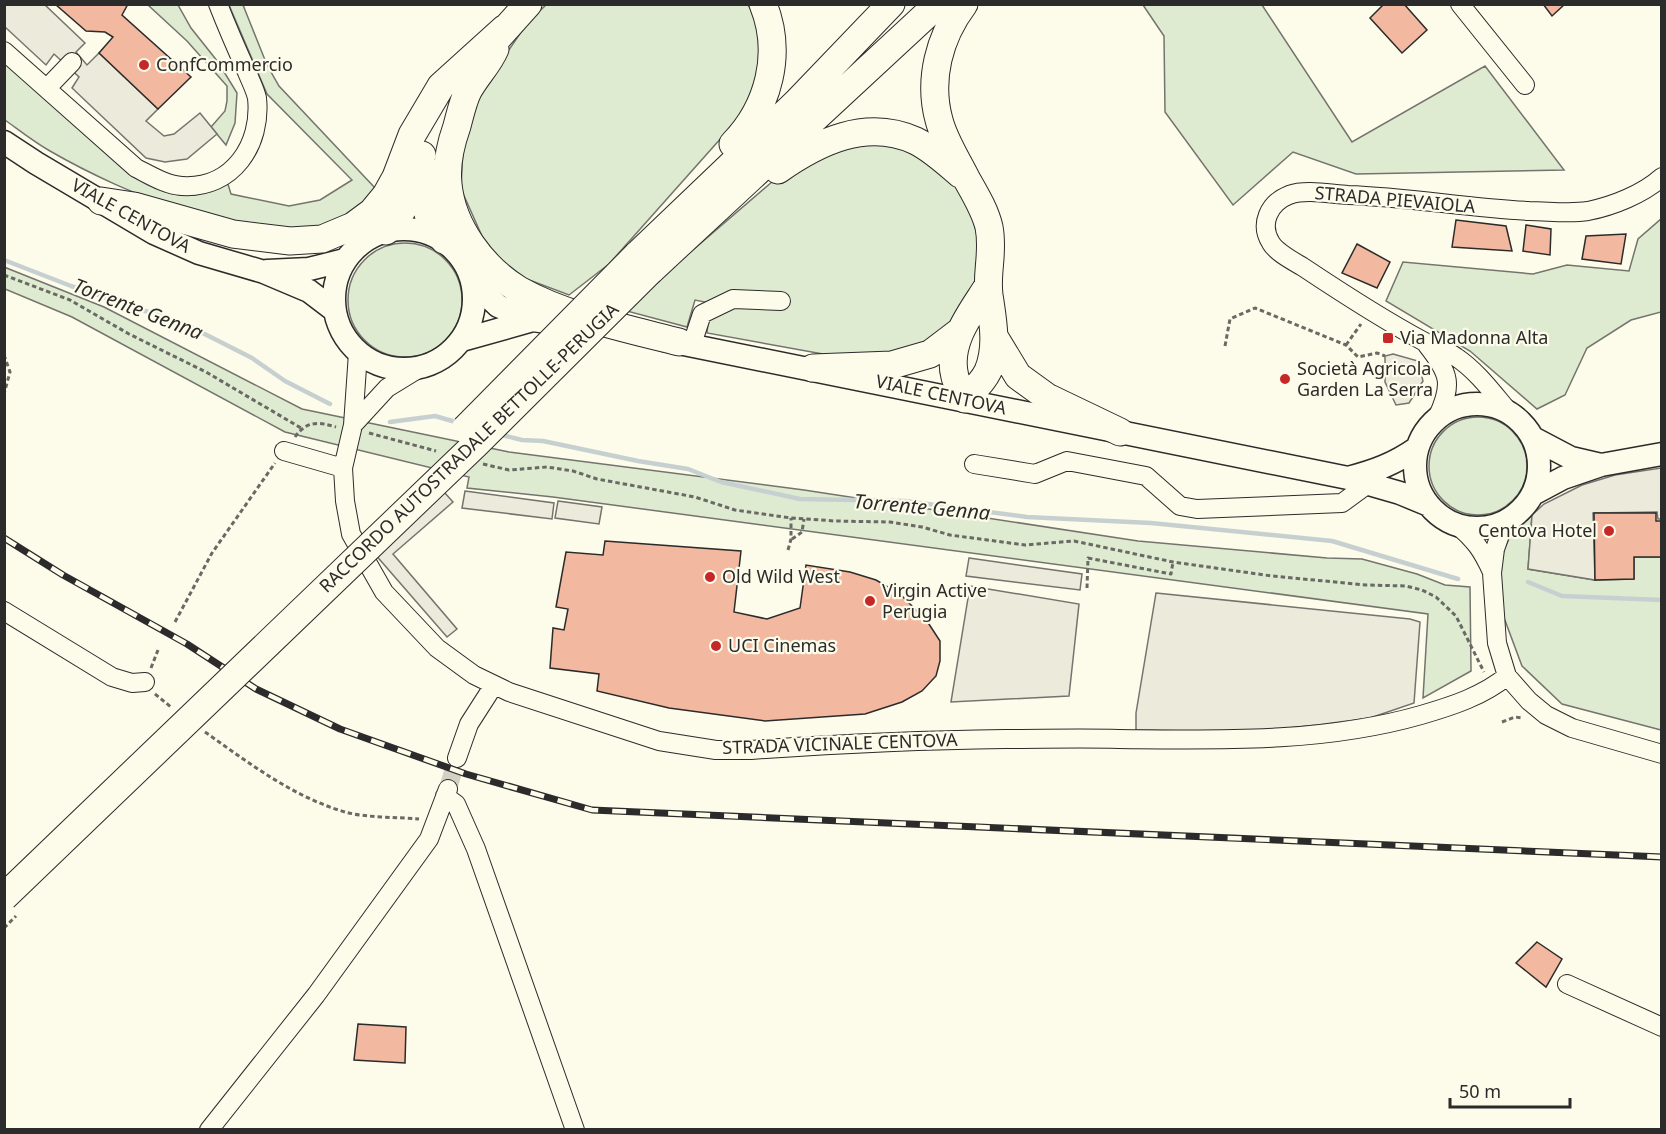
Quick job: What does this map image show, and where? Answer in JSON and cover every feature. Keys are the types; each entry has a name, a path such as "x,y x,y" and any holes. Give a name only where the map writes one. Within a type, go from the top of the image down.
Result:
{"highway":[{"path":"101,201 134,206 233,234 290,241 322,239 353,226 372,212 396,177 412,135 441,86 528,4"},
{"path":"649,262 661,216 741,136 762,105 770,79 772,56 770,29 763,4"},
{"path":"4,873 447,446 649,262 891,4"},
{"name":"RACCORDO AUTOSTRADALE BETTOLLE-PERUGIA","path":"4,897 467,452 649,262 938,4"},
{"path":"964,4 954,18 942,43 935,73 935,97 939,122 981,204 989,227 992,256 988,286 995,338 988,371 965,399 955,377 953,359 959,332 988,286"},
{"path":"386,231 399,217 408,202 428,131 438,109 504,29"},
{"path":"504,29 490,60 468,92 456,127 448,184 463,233 495,273 519,289 547,303 621,327 685,343"},
{"path":"649,262 698,237 773,174 800,155 838,136 862,132 890,133 915,141 940,156 968,181"},
{"path":"424,148 424,179 428,214 444,240"},
{"path":"813,369 892,365 930,354 959,332"},
{"path":"995,338 1018,376 1047,396 1120,432"}],"main road":[{"name":"VIALE CENTOVA","path":"4,142 154,233 199,253 264,272"},
{"path":"406,228 426,232 444,240 466,265 472,281 475,301 471,321 462,340 443,358 418,369 397,370 376,364 358,353 347,341 334,310 334,292 345,260 370,237 386,231 406,228"},
{"path":"264,272 309,269 345,260"},
{"path":"264,272 309,291 334,310"},
{"path":"472,281 498,306 533,320"},
{"name":"VIALE CENTOVA","path":"533,320 685,343 965,399 1358,481 1400,493 1429,505"},
{"path":"462,340 533,320"},
{"path":"1472,404 1491,405 1509,412 1521,421 1533,438 1539,460 1538,480 1533,494 1508,520 1491,526 1473,528 1441,517 1429,505 1420,490 1415,472 1418,448 1424,434 1437,418 1454,409 1472,404"},
{"path":"1533,438 1571,458 1601,465"},
{"name":"VIALE CENTOVA","path":"1358,481 1374,471 1395,463 1418,448"},
{"path":"1533,494 1563,478 1601,465 1662,454"}],"street":[{"path":"4,51 136,168 157,179 181,186 204,184 230,172 242,160 257,127 256,96 218,4"},
{"path":"1460,4 1525,85"},
{"path":"47,88 72,62"},
{"name":"STRADA PIEVAIOLA","path":"1509,412 1484,382 1456,356 1424,341 1321,280 1271,244 1265,226 1268,211 1290,195 1308,193 1384,196 1494,209 1588,211 1622,201 1662,177"},
{"path":"685,343 702,314 733,299 781,301"},
{"path":"1424,341 1442,363 1448,385 1445,401 1437,418"},
{"name":"STRADA VICINALE CENTOVA","path":"358,353 353,429 343,468 345,501 351,534 384,592 437,648 474,675 509,692 659,741 717,750 960,740 1282,738 1353,731 1402,721 1438,711 1491,689 1507,676"},
{"path":"353,429 387,388 418,369"},
{"path":"284,452 343,468"},
{"path":"974,464 1035,474 1067,461 1146,476 1180,506 1197,509 1342,503 1358,481"},
{"path":"1508,520 1495,549 1492,573 1497,643 1507,676 1529,701 1546,715 1572,728 1662,754"},
{"path":"1456,524 1481,548 1492,573"},
{"path":"4,611 112,677 132,683 145,682"},
{"path":"458,758 469,724 494,685"},
{"path":"209,1130 316,994 429,838 446,793 456,804 476,849 575,1130"},
{"path":"1567,984 1662,1027"}],"path":[{"path":"4,275 70,300 129,334 206,372 302,428 319,423 353,429 441,453"},
{"path":"1225,346 1230,319 1255,308 1346,345 1358,357 1377,353 1385,356"},
{"path":"1346,345 1371,310"},
{"path":"4,355 10,372 4,394"},
{"path":"175,622 212,553 284,452"},
{"path":"473,462 509,470 547,467 573,471 597,479 695,497 735,510 791,518 890,522 951,535 1025,545 1074,541 1173,562 1272,576 1366,585 1406,586 1436,597 1456,616 1491,689"},
{"path":"788,550 791,539 791,518"},
{"path":"791,539 802,531 804,519"},
{"path":"1087,588 1088,558 1171,574 1173,562"},
{"path":"158,650 145,682 159,699 176,711"},
{"path":"201,729 243,759 303,796 347,813 436,819"}],"green space":[{"path":"148,5 178,5 191,28 218,62 237,93 235,123 226,145 211,127 225,111 227,86 187,41"},
{"path":"229,5 243,5 267,65 279,86 376,189 361,206 350,214 318,226 281,230 240,225 197,215 155,201 80,167 32,140 5,120 4,62 129,174 154,188 173,194 192,195 227,181 231,194 289,206 320,200 352,180 267,94"},
{"path":"546,5 748,5 756,17 762,71 746,110 609,264 569,295 516,275 486,245 461,189 464,125 484,86 528,22"},
{"path":"1143,5 1262,5 1352,142 1485,66 1564,170 1356,174 1293,152 1233,205 1165,112 1164,36"},
{"path":"886,142 932,157 967,196 980,246 973,298 943,331 908,353 845,358 707,333 710,303 695,300 687,327 623,310 780,175 840,143"},
{"path":"1661,219 1661,312 1631,320 1587,348 1565,395 1537,409 1470,351 1386,301 1403,262 1533,274 1567,265 1629,271 1638,239"},
{"path":"405,243 427,247 446,259 458,278 462,300 458,322 446,341 427,353 405,357 383,353 364,341 352,322 348,300 352,278 364,259 383,247"},
{"path":"4,267 104,307 302,409 509,452 804,490 1138,541 1327,558 1362,559 1417,574 1445,585 1470,587 1471,671 1423,698 1428,614 553,497 467,488 469,477 285,432 72,317 5,289"},
{"path":"1478,417 1497,421 1512,432 1523,447 1527,466 1523,485 1512,500 1497,511 1478,515 1459,511 1444,500 1433,485 1429,466 1433,447 1444,432 1459,421"},
{"path":"1532,515 1528,569 1595,580 1634,579 1634,557 1661,557 1661,730 1562,704 1522,666 1503,615 1499,563 1510,536"}],"shaded area":[{"path":"4,5 45,5 85,43 76,52 87,65 99,53 158,109 146,121 164,136 174,134 200,113 217,134 187,159 165,162 146,158 72,88 79,77 54,54 46,65 5,27"},
{"path":"1393,354 1418,361 1423,381 1409,403 1396,405 1385,382 1385,356"},
{"path":"1661,468 1661,519 1658,519 1657,512 1593,513 1595,580 1528,569 1532,515 1544,504 1582,485 1615,475"},
{"path":"465,491 554,503 552,519 462,508"},
{"path":"444,492 453,502 393,554 457,629 447,637 374,553"},
{"path":"558,501 602,507 599,524 555,518"},
{"path":"969,558 1082,574 1080,590 966,576"},
{"path":"970,586 1079,604 1069,696 951,702"},
{"path":"1156,593 1410,619 1420,622 1414,703 1370,718 1250,732 1136,730 1136,713"}],"building":[{"name":"ConfCommercio","path":"55,4 128,4 122,15 191,77 158,109 99,53 113,37 105,32 86,31"},
{"path":"1384,4 1404,4 1427,30 1402,53 1370,18"},
{"path":"1543,4 1565,4 1552,16"},
{"path":"1456,220 1506,226 1512,251 1452,247"},
{"path":"1526,225 1551,229 1550,255 1523,251"},
{"path":"1626,234 1621,264 1582,259 1586,236"},
{"path":"1357,244 1390,262 1377,288 1342,273"},
{"path":"1594,513 1656,513 1656,521 1662,521 1662,557 1634,557 1634,579 1595,580"},
{"path":"605,541 741,551 734,612 767,619 800,608 806,565 850,572 876,580 900,594 927,621 940,641 940,661 936,676 922,691 902,702 865,714 765,721 669,708 597,691 599,674 550,668 553,628 564,630 568,609 556,607 566,552 603,555"},
{"path":"1537,942 1562,959 1546,987 1516,963"},
{"path":"358,1024 406,1027 405,1063 354,1060"}],"waterway":[{"name":"Torrente Genna","path":"4,260 71,286 187,325 252,358 285,381 330,404"},
{"name":"Torrente Genna","path":"390,422 435,416 459,423"},
{"name":"Torrente Genna","path":"498,434 688,469 721,482 800,499 905,501 1027,517 1151,523 1332,541 1458,579"},
{"name":"Torrente Genna","path":"1528,582 1562,596 1662,600"}],"tunnel":[{"path":"448,789 457,758"}],"railway":[{"path":"4,538 63,575 187,644 256,689 340,729 466,774 592,810 1662,857"}],"place":[{"name":"ConfCommercio","path":"144,65"},
{"name":"Via Madonna Alta","path":"1388,338"},
{"name":"Società Agricola Garden La Serra","path":"1285,379"},
{"name":"Centova Hotel","path":"1609,531"},
{"name":"Old Wild West","path":"710,577"},
{"name":"Virgin Active Perugia","path":"870,601"},
{"name":"UCI Cinemas","path":"716,646"}]}
